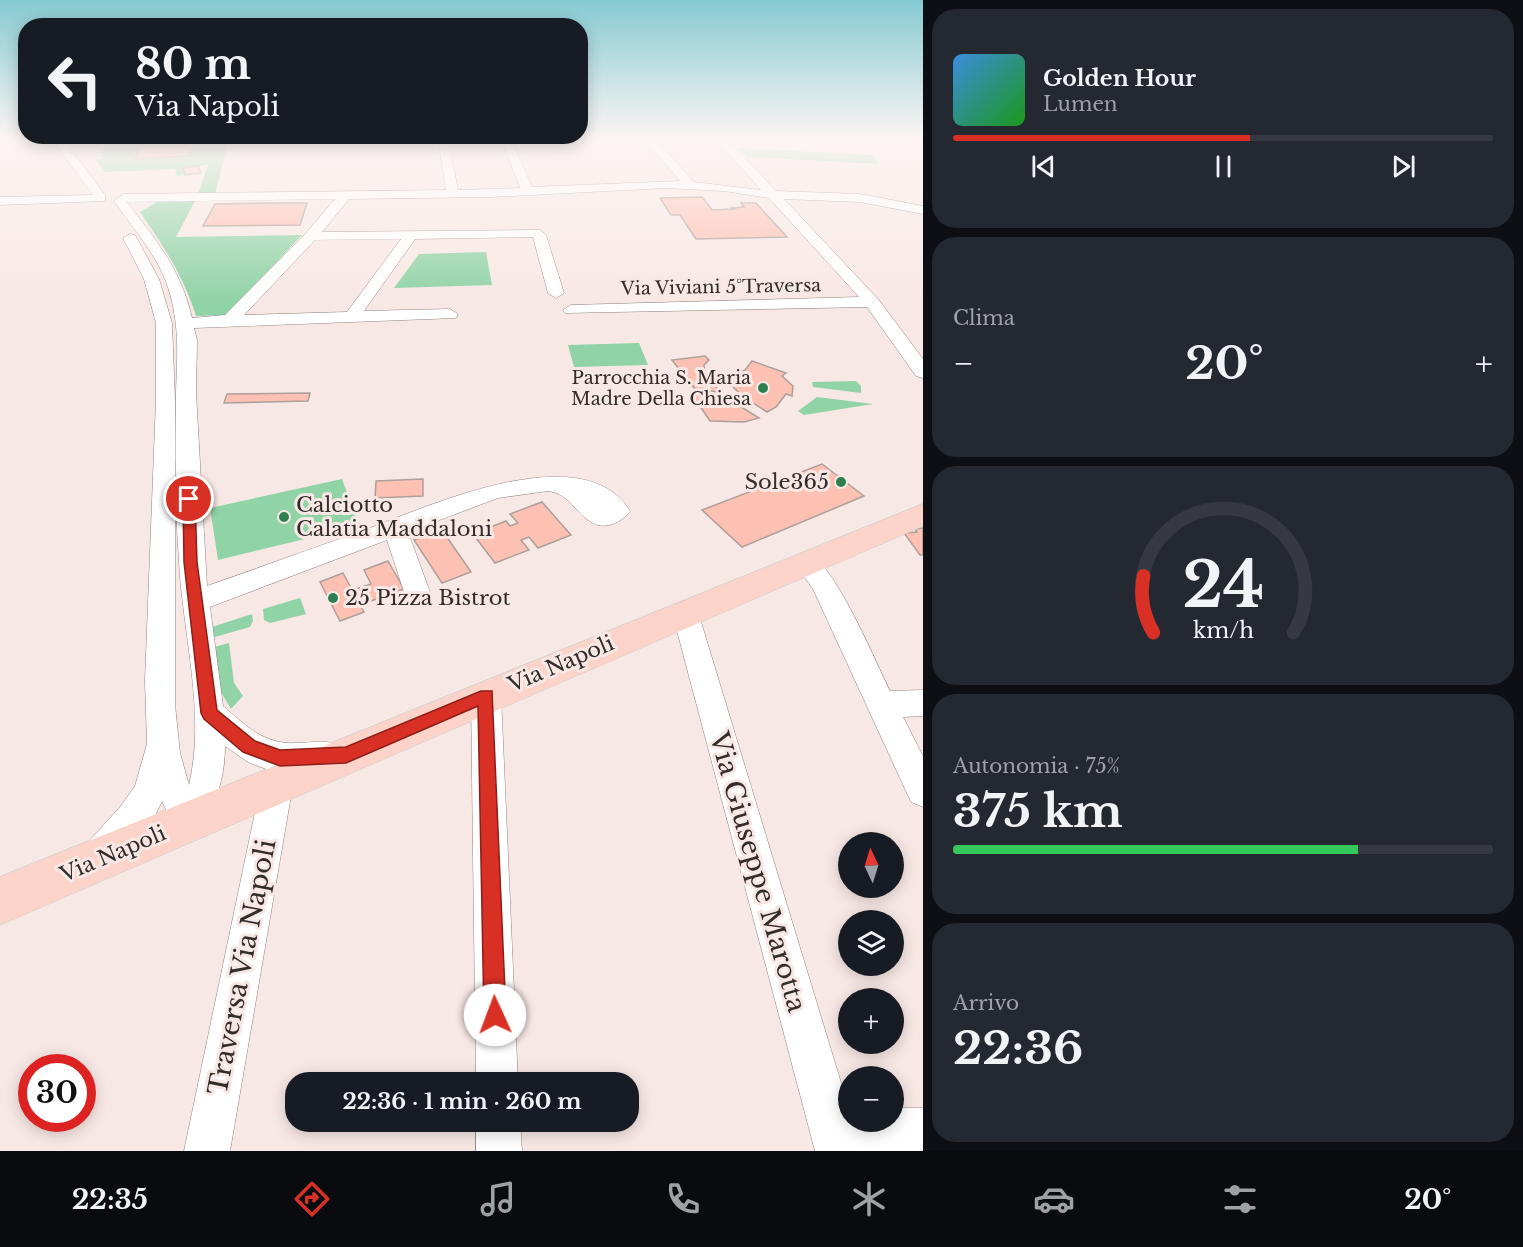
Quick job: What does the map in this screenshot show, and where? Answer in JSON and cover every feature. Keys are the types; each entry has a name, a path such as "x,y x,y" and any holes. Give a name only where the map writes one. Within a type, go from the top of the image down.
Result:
{"main road":[{"name":"Via Napoli","path":"0,901 923,514"}],"street":[{"path":"92,863 143,806 156,779 160,730 160,566 175,394 186,323 178,292 163,258 105,193"},
{"path":"0,201 113,202 158,198 453,194 492,198 518,193"},
{"path":"756,193 860,198 923,210"},
{"path":"230,320 311,236 345,195"},
{"path":"771,195 872,302 923,372"},
{"path":"113,202 158,293 165,323 175,394 191,562 210,713 209,767 203,793 189,821"},
{"path":"311,236 411,235 497,228 539,235 556,293"},
{"path":"351,317 411,235"},
{"name":"Via Viviani 5°Traversa","path":"571,310 872,302"},
{"path":"186,323 450,314"},
{"path":"196,601 495,491 522,486 560,485"},
{"path":"395,528 418,596"},
{"path":"807,562 824,584 923,791"},
{"name":"Via Giuseppe Marotta","path":"685,612 835,1141 923,1130"},
{"path":"486,696 497,1072"},
{"path":"881,705 923,704"},
{"path":"210,713 249,747 273,756 280,758 346,755"},
{"path":"160,730 168,777 176,800 189,821"},
{"name":"Traversa Via Napoli","path":"207,1151 277,784"},
{"path":"498,1132 499,1151"}],"green space":[{"path":"195,201 176,237 302,235 226,315 196,316 172,262 140,212 157,202"},
{"path":"486,252 492,285 394,288 419,254"},
{"path":"639,343 648,365 574,367 568,345"},
{"path":"856,381 861,386 861,393 813,387 812,382"},
{"path":"817,397 873,404 804,415 798,411"},
{"name":"Calciotto Calatia Maddaloni","path":"342,479 359,526 218,560 210,508"},
{"path":"300,598 306,614 270,623 264,620 263,609"},
{"path":"252,614 253,621 250,627 211,638 212,627"},
{"path":"229,643 234,683 243,696 231,709 221,692 214,647"}],"building":[{"path":"702,197 712,210 734,209 732,208 744,207 741,203 756,203 787,237 696,239 680,215 671,215 660,198"},
{"path":"307,203 300,225 203,226 215,204"},
{"path":"705,356 709,360 704,365 705,376 717,388 717,392 694,388 672,360"},
{"name":"Parrocchia S. Maria Madre Della Chiesa","path":"752,361 786,373 782,376 793,386 792,396 786,394 776,407 767,412 741,395 731,385 730,380 734,375 745,370"},
{"path":"310,393 308,401 224,403 227,394"},
{"path":"691,393 732,401 759,418 744,422 710,421"},
{"path":"822,464 864,496 742,547 702,510"},
{"path":"423,479 423,496 375,498 376,481"},
{"path":"542,502 571,535 538,548 529,537 521,540 529,550 495,563 473,534 506,521 510,526 518,523 510,514"},
{"path":"923,528 923,555 920,555 904,533 917,532 915,529"},
{"path":"442,530 471,572 442,583 414,540"},
{"path":"388,561 404,589 360,605 353,590 371,584 364,570"},
{"path":"343,573 364,612 340,621 320,582"}],"place":[{"name":"Parrocchia S. Maria Madre Della Chiesa","path":"763,388"},
{"name":"Sole365","path":"841,482"},
{"name":"Calciotto Calatia Maddaloni","path":"284,517"},
{"name":"25 Pizza Bistrot","path":"333,598"}],"route":[{"path":"189,499 191,562 210,713 249,747 280,758 346,755 486,696 495,1015"}]}
